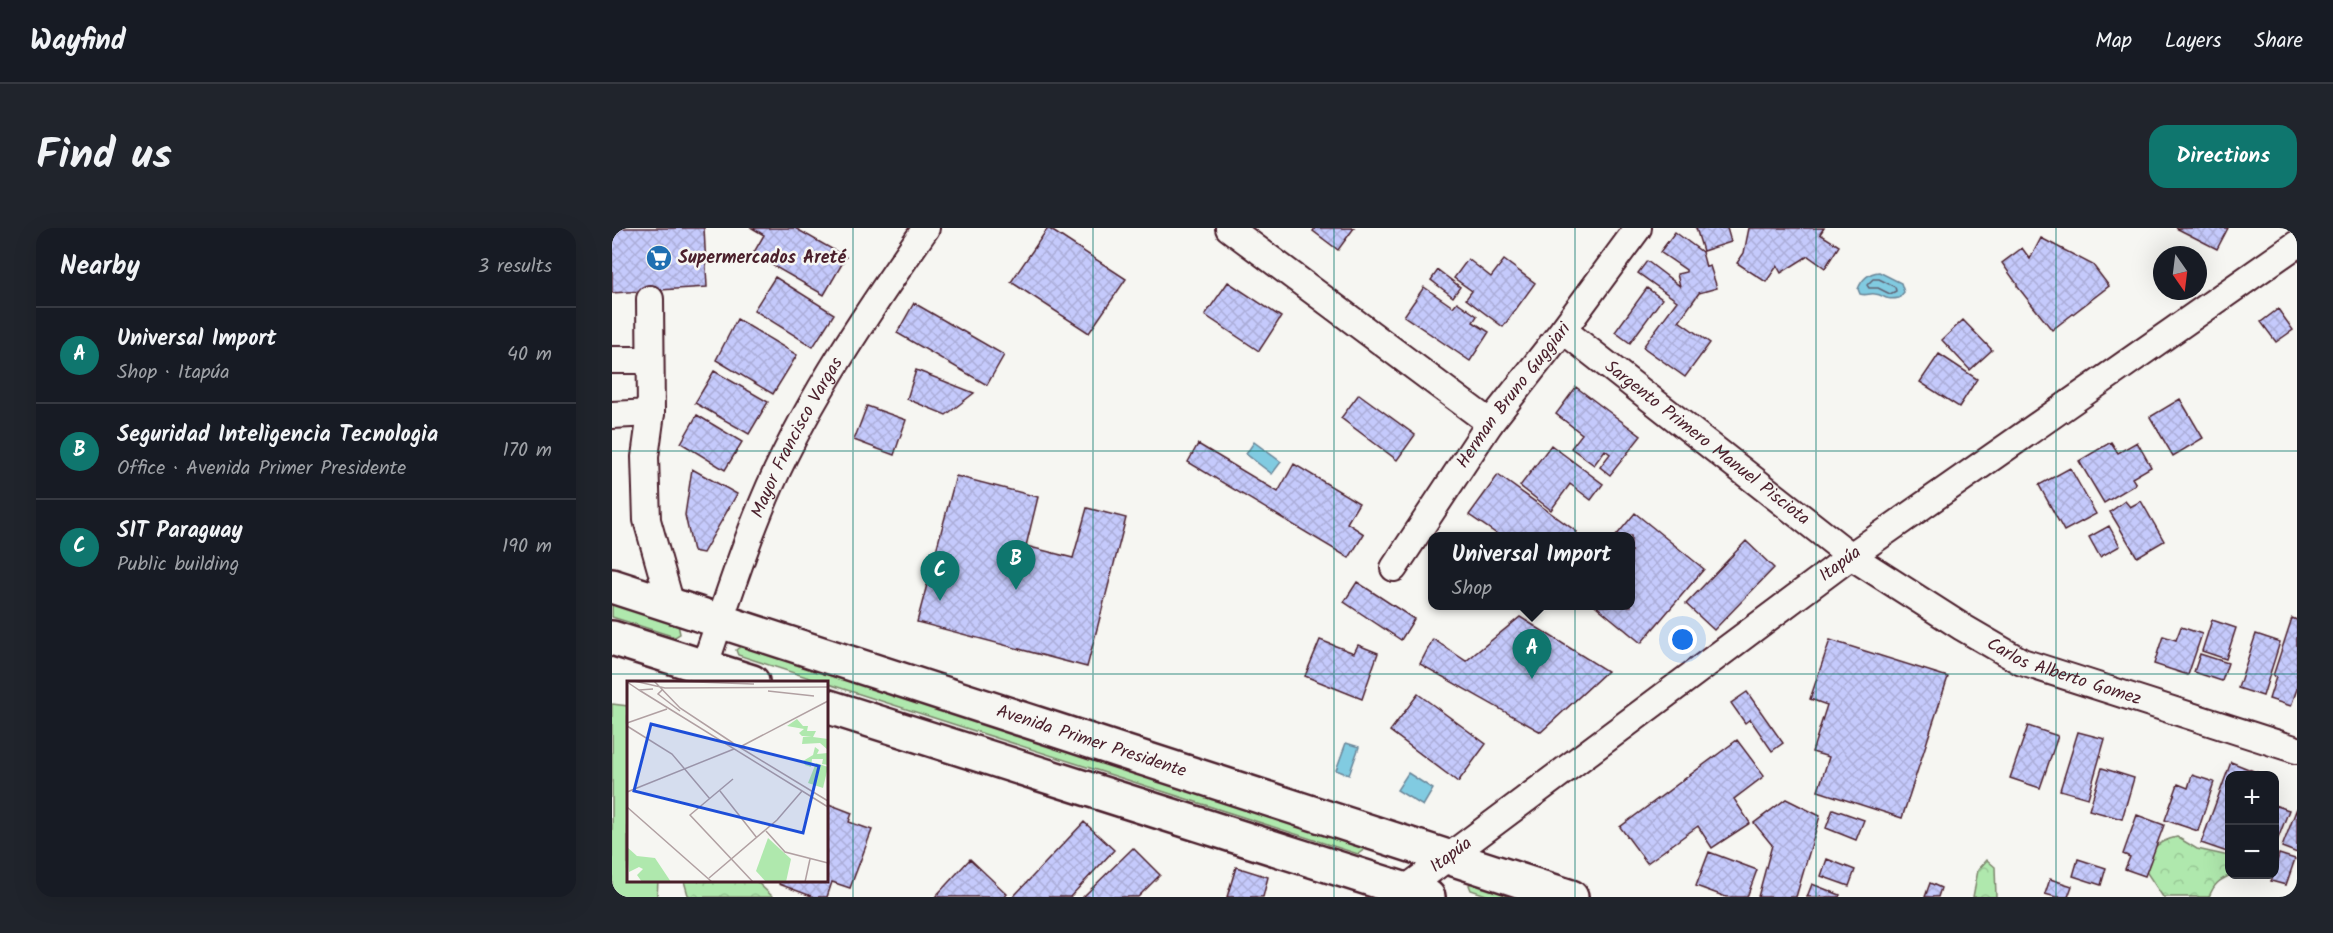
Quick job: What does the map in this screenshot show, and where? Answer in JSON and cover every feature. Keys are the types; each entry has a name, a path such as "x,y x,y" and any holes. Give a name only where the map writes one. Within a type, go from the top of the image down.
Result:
{"main road":[{"name":"Avenida Primer Presidente","path":"612,586 1571,897"},
{"path":"612,638 749,681"},
{"path":"828,707 1409,895"}],"street":[{"name":"Mayor Francisco Vargas","path":"704,667 753,525 798,429 883,290 926,228"},
{"path":"1229,228 1490,423"},
{"name":"Herman Bruno Guggiari","path":"1394,568 1490,423 1563,330 1638,228"},
{"name":"Itapúa","path":"1409,895 1447,857 1851,556 2297,244"},
{"path":"650,299 651,413 645,457 647,520 671,605"},
{"name":"Sargento Primero Manuel Pisciota","path":"1563,330 1851,556"},
{"path":"612,360 650,360"},
{"path":"612,415 651,413"},
{"name":"Carlos Alberto Gomez","path":"1851,556 1962,627 2022,662 2297,750"}],"green space":[{"path":"612,603 678,624 680,634 675,637 612,617"},
{"path":"741,646 1362,844 1365,849 1358,854 828,684 828,681 819,681 738,655 736,650"},
{"path":"612,704 627,706 627,882 658,882 657,897 612,897"},
{"path":"2177,837 2197,849 2225,855 2225,878 2217,883 2209,897 2163,897 2143,867 2155,847"},
{"path":"1987,860 1995,867 1996,897 1973,897 1978,870"},
{"path":"1472,880 1530,897 1492,897 1471,890 1469,885"},
{"path":"684,882 757,882 773,897 692,897 688,895"}],"water":[{"path":"1879,272 1901,283 1904,292 1899,298 1890,299 1875,294 1860,294 1858,289 1864,279"},
{"path":"1254,442 1281,462 1272,474 1246,454"},
{"path":"1346,743 1359,747 1349,775 1336,770"},
{"path":"1408,773 1433,789 1423,806 1397,790"}],"building":[{"name":"Supermercados Areté","path":"612,228 704,228 707,287 612,293"},
{"path":"752,228 795,228 846,257 824,295 753,254 764,235"},
{"path":"1048,228 1126,279 1089,333 1011,282"},
{"path":"1315,228 1354,228 1338,250 1313,231"},
{"path":"1696,228 1727,228 1731,242 1703,251"},
{"path":"1749,228 1824,228 1820,234 1839,246 1825,268 1808,256 1781,273 1777,266 1766,282 1737,263 1744,253"},
{"path":"2176,228 2228,228 2217,249"},
{"path":"1675,232 1702,252 1706,267 1710,266 1717,288 1699,293 1679,321 1710,343 1685,377 1643,347 1677,301 1638,273 1647,261 1680,286 1677,274 1686,272 1686,270 1660,252"},
{"path":"2041,238 2093,265 2109,286 2052,330 2002,263 2022,248 2030,259"},
{"path":"1468,259 1491,277 1504,260 1535,283 1503,327 1466,299 1472,291 1454,278"},
{"path":"1438,270 1460,287 1453,297 1431,280"},
{"path":"775,277 834,314 813,347 754,310"},
{"path":"1228,282 1281,317 1259,351 1205,315"},
{"path":"1424,287 1453,307 1457,302 1477,316 1473,322 1489,332 1470,361 1404,316"},
{"path":"1647,288 1662,299 1630,343 1615,332"},
{"path":"914,303 1004,355 987,385 897,333"},
{"path":"2278,309 2293,330 2276,342 2261,322"},
{"path":"737,319 797,355 773,394 716,360"},
{"path":"1963,320 1992,350 1970,370 1942,340"},
{"path":"1939,354 1977,379 1959,407 1920,382"},
{"path":"916,370 974,393 946,415 907,399"},
{"path":"714,371 768,402 749,434 695,403"},
{"path":"1576,387 1641,436 1610,475 1600,467 1610,454 1605,450 1594,465 1571,448 1582,434 1556,414"},
{"path":"1359,394 1415,435 1397,460 1341,418"},
{"path":"2180,399 2203,438 2173,456 2150,417"},
{"path":"867,406 906,420 894,455 854,440"},
{"path":"697,415 742,442 725,470 681,443"},
{"path":"2111,442 2118,453 2137,442 2151,467 2132,478 2136,484 2104,503 2079,461"},
{"path":"1198,444 1278,492 1294,464 1359,503 1347,523 1364,534 1349,558 1188,462"},
{"path":"1551,445 1603,484 1591,500 1570,484 1551,510 1520,486"},
{"path":"2070,468 2096,514 2064,531 2039,485"},
{"path":"692,469 737,494 703,553 693,551 685,515"},
{"path":"1498,475 1577,532 1494,532 1469,515"},
{"path":"956,476 1038,497 1026,546 1073,558 1087,508 1126,518 1087,667 917,622"},
{"path":"2125,501 2130,507 2141,501 2164,541 2137,557 2110,512"},
{"path":"1635,513 1704,569 1641,643 1601,610 1635,610 1635,532 1619,532"},
{"path":"2109,526 2120,546 2100,557 2089,537"},
{"path":"1746,541 1774,568 1714,630 1686,604"},
{"path":"1357,582 1414,619 1401,640 1344,602"},
{"path":"1520,617 1607,671 1541,732 1420,664 1433,639 1466,661"},
{"path":"2292,618 2297,620 2297,689 2291,706 2269,699 2276,677 2273,676"},
{"path":"2212,620 2236,628 2226,659 2202,651"},
{"path":"2181,627 2202,634 2188,675 2154,664 2163,636 2176,640"},
{"path":"2256,634 2280,642 2263,696 2238,688"},
{"path":"1320,640 1354,653 1358,645 1378,653 1362,699 1305,676"},
{"path":"1830,640 1948,677 1902,818 1818,791 1829,757 1812,752 1827,705 1810,699"},
{"path":"2200,654 2228,663 2222,681 2194,672"},
{"path":"1747,692 1783,743 1772,751 1750,719 1745,723 1731,703"},
{"path":"1418,694 1486,744 1458,782 1390,731"},
{"path":"2028,726 2058,736 2040,788 2010,778"},
{"path":"2078,732 2105,739 2088,798 2060,790"},
{"path":"1737,740 1764,776 1734,799 1750,823 1712,848 1698,826 1647,863 1620,827"},
{"path":"2231,762 2254,771 2228,771"},
{"path":"2102,768 2134,778 2122,819 2089,810"},
{"path":"2192,775 2214,782 2198,831 2165,820 2178,784 2188,788"},
{"path":"2225,778 2225,851 2201,843"},
{"path":"1786,799 1820,816 1796,897 1758,897 1772,845 1754,823"},
{"path":"828,804 852,813 849,822 872,830 850,888 832,882 827,897 814,897 779,884 780,882 828,882"},
{"path":"2279,807 2289,810 2279,836"},
{"path":"2297,808 2297,853 2282,847"},
{"path":"1833,809 1864,820 1856,840 1826,828"},
{"path":"2137,815 2164,825 2145,876 2125,869 2130,857 2123,854"},
{"path":"1084,822 1114,850 1070,897 1013,897"},
{"path":"1133,848 1160,875 1138,897 1083,897"},
{"path":"1709,852 1757,870 1747,897 1726,897 1696,886"},
{"path":"2279,854 2295,859 2286,885 2271,881 2279,879"},
{"path":"970,859 1007,894 1005,897 935,897"},
{"path":"1827,859 1855,870 1849,886 1821,876"},
{"path":"2078,859 2106,868 2101,885 2073,876"},
{"path":"1236,867 1268,877 1263,897 1227,897"},
{"path":"2050,879 2072,886 2068,897 2045,894"},
{"path":"1930,883 1941,888 1938,897 1925,897"},
{"path":"1812,884 1840,895 1839,897 1807,897"}],"place":[{"name":"Supermercados Areté","path":"659,258"},
{"name":"Seguridad Inteligencia Tecnologia","path":"1016,590"},
{"name":"SIT Paraguay","path":"940,601"},
{"name":"Universal Import","path":"1532,679"}]}
